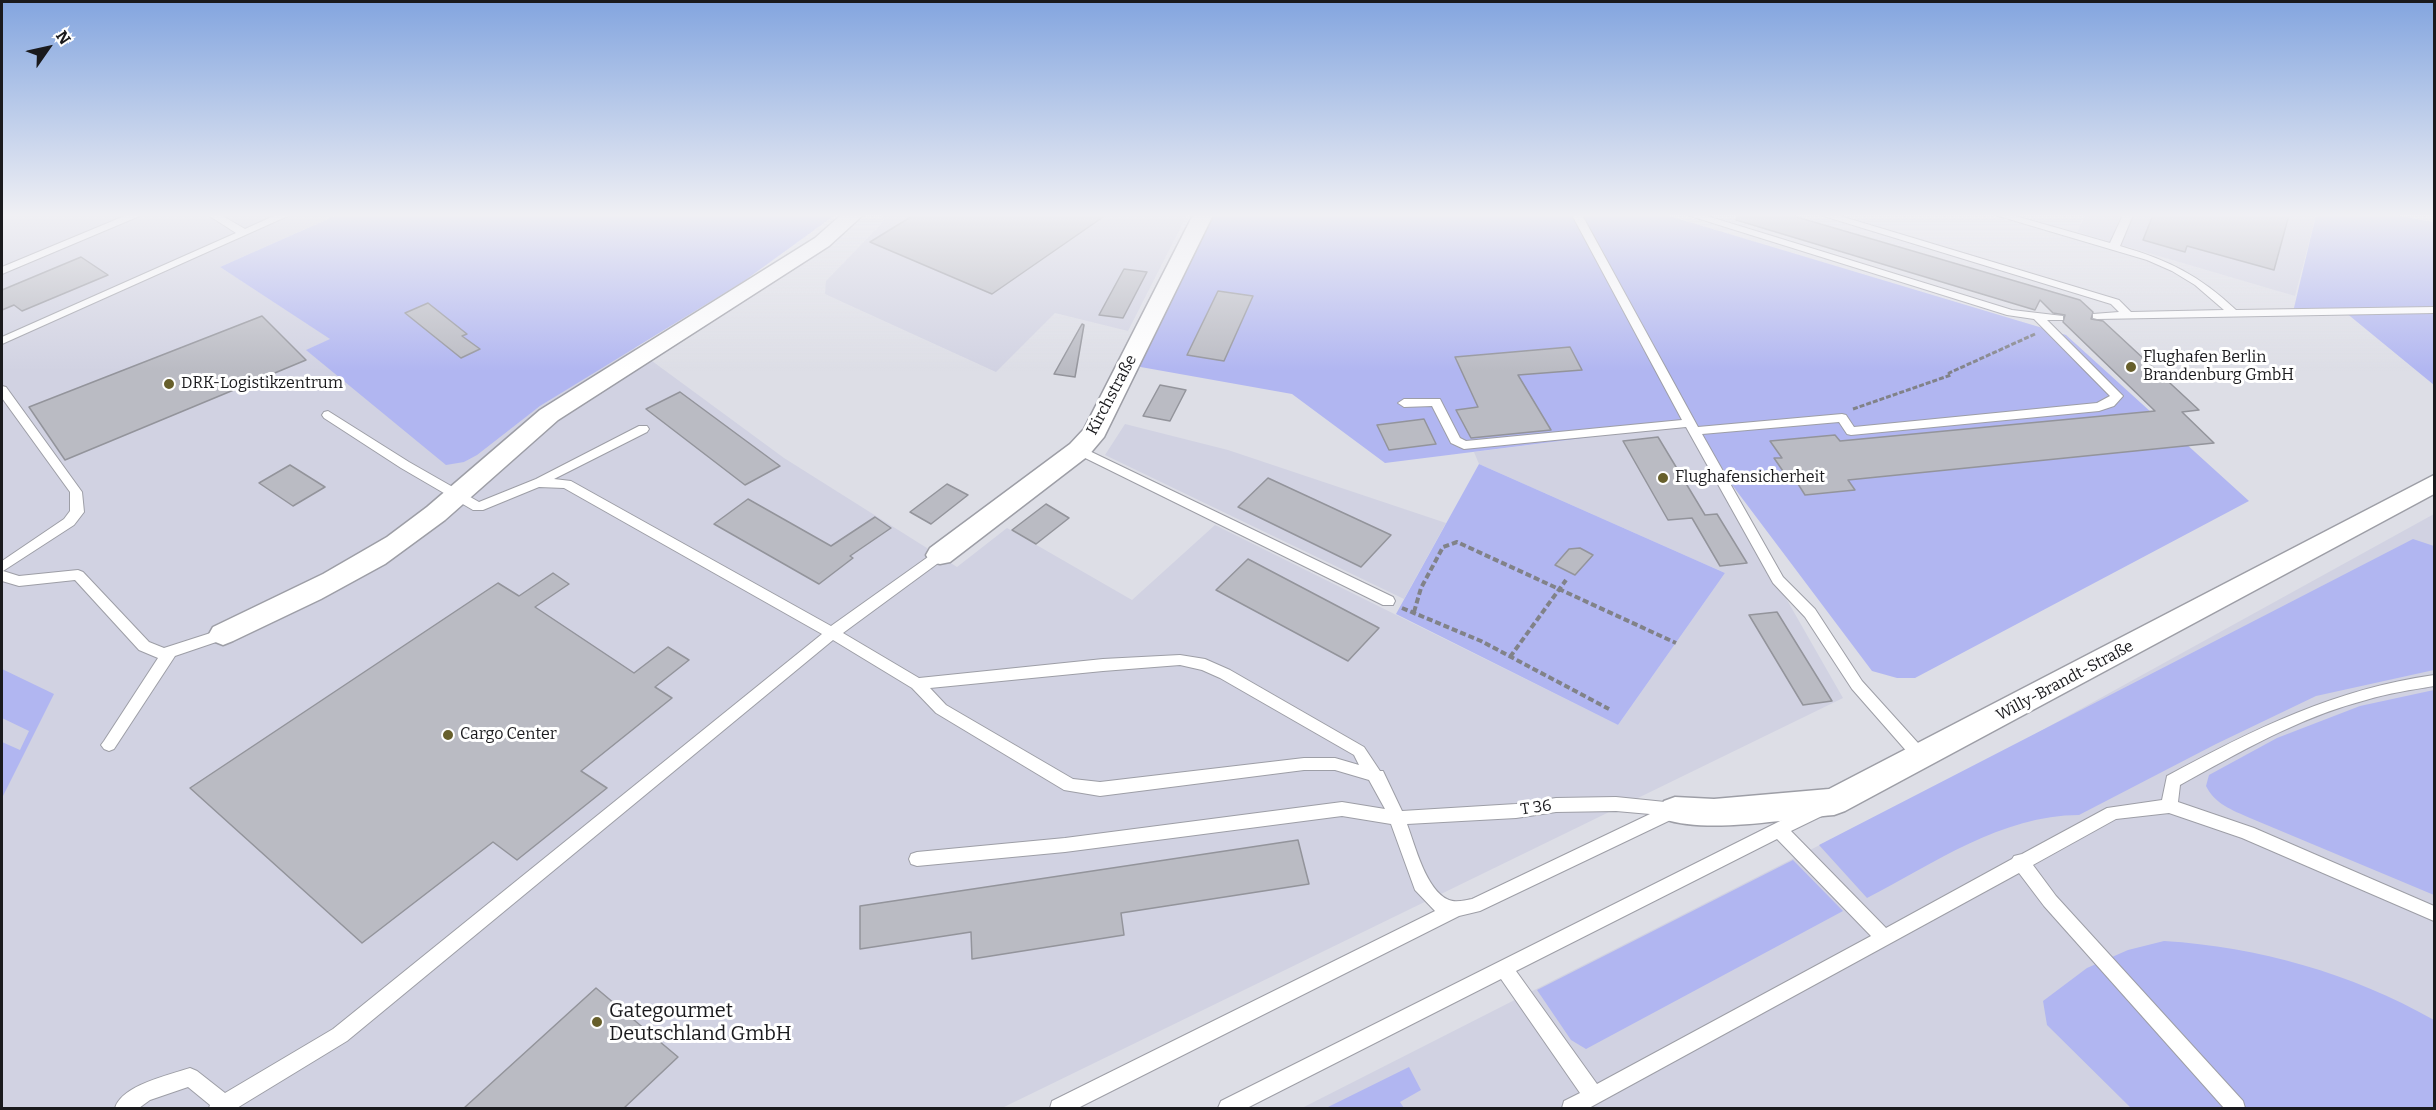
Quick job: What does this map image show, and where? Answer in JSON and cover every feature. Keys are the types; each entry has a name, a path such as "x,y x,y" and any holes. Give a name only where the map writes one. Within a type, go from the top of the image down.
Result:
{"street":[{"path":"223,634 312,592 396,544 458,497 509,447 549,415 783,267"},
{"name":"Kirchstraße","path":"940,555 1079,450 1095,432 1177,267"},
{"name":"Willy-Brandt-Straße","path":"1675,810 1714,812 1834,802 1922,758 2434,483"}],"lane":[{"path":"2,341 168,267"},
{"path":"1605,267 1732,503 1778,580 1810,613 1857,685 1922,758"},
{"path":"1861,267 2011,313 2039,318 2059,318"},
{"path":"1998,267 2115,302 2128,315"},
{"path":"2170,267 2199,284 2232,312"},
{"path":"2097,316 2434,310"},
{"path":"1404,403 1436,402 1455,440 1464,445 1842,418 1851,431 2099,407 2110,403 2117,396 2039,318"},
{"path":"2,390 76,492 77,512 63,526 2,567"},
{"path":"328,415 458,497 478,507 538,483 643,429"},
{"path":"1079,450 1388,601"},
{"path":"58,468 74,470"},
{"path":"538,483 566,484 832,633 917,684 941,709 1071,786 1085,789 1304,764 1335,764 1377,776"},
{"path":"124,1108 144,1093 190,1077 224,1107 340,1035 832,633 940,555"},
{"path":"2,576 19,581 78,574 144,646 164,654 223,634"},
{"path":"109,745 169,653"},
{"path":"917,684 1103,665 1180,660 1205,665 1359,751 1377,776 1397,818 1421,885 1443,907 1456,909"},
{"path":"2169,806 2173,781 2265,730 2335,703 2414,683 2434,681"},
{"path":"1228,1108 1834,802"},
{"name":"T 36","path":"916,859 1065,845 1341,809 1397,818 1516,811 1556,805 1616,804 1675,810"},
{"path":"1571,1108 2020,861 2113,813 2169,806 2248,833 2434,914"},
{"path":"1059,1108 1456,909 1474,906 1675,810"},
{"path":"1779,830 1883,937"},
{"path":"2020,861 2050,901 2236,1108"},
{"path":"1504,969 1594,1096"}],"path":[{"path":"1842,418 1843,412 1951,375 1948,373 2050,328"},
{"path":"1414,612 1421,588 1443,547 1457,542 1676,644"},
{"path":"1510,657 1566,580"},
{"path":"1388,601 1510,657 1609,709"}],"shaded area":[{"path":"2,267 220,267 331,339 307,350 377,406 464,462 540,406 633,347 784,458 957,567 1007,528 1132,600 1215,525 1618,725 1725,573 1479,464 1474,452 1687,425 1843,698 1002,1108 2,1108"},
{"path":"220,267 764,267 540,406 477,455 464,462 446,465 306,350 330,339"},
{"path":"840,267 1161,267 1128,331 1055,313 996,372 825,294 826,281"},
{"path":"1184,267 1839,267 2066,335 2249,501 1915,678 1897,678 1872,671 1687,425 1385,463 1292,394 1135,366"},
{"path":"2196,267 2303,267 2295,296"},
{"path":"2304,267 2434,267 2434,385 2345,312 2293,312"},
{"path":"1125,424 1228,450 1446,523 1404,599 1105,455"},
{"path":"1479,464 1725,573 1618,725 1396,614"},
{"path":"2434,514 2434,1108 1302,1108 1999,754"},
{"path":"2413,539 2434,546 2434,670 2316,696 2216,744 2079,815 2050,817 1995,832 1867,898 1819,845"},
{"path":"2,669 54,694 2,798 2,742 20,750 29,731 2,718"},
{"path":"2434,690 2434,895 2237,812 2219,802 2206,786 2209,775 2277,738 2360,706"},
{"path":"1793,860 1843,911 1586,1049 1571,1040 1537,990"},
{"path":"2164,941 2235,949 2304,965 2370,989 2434,1020 2434,1108 2131,1108 2047,1025 2043,1001 2087,968 2128,950"},
{"path":"1409,1067 1421,1090 1400,1102 1404,1108 1326,1108"}],"building":[{"path":"58,267 96,267 108,275 22,311 14,305 2,310 2,290"},
{"path":"928,267 1031,267 992,294"},
{"name":"Flughafen Berlin Brandenburg GmbH","path":"1891,267 1967,267 2080,300 2093,312 2091,319 2103,321 2199,410 2182,412 2214,443 1848,480 1855,490 1805,495 1793,476 1787,477 1774,458 1782,458 1770,441 1835,435 1840,441 2155,411 2063,322 2065,315 2053,313 2040,300 2035,310"},
{"path":"1124,269 1147,272 1123,318 1099,315"},
{"path":"1218,291 1253,296 1224,361 1187,355"},
{"path":"428,303 467,334 462,336 480,349 461,358 405,313"},
{"name":"DRK-Logistikzentrum","path":"262,316 306,360 65,460 29,407"},
{"path":"1082,324 1084,325 1075,377 1054,374"},
{"path":"1570,347 1582,370 1518,375 1551,430 1471,438 1456,410 1478,407 1455,357"},
{"path":"1160,385 1186,390 1170,421 1143,416"},
{"path":"680,392 780,466 745,485 646,409"},
{"path":"1424,419 1436,444 1389,450 1377,425"},
{"name":"Flughafensicherheit","path":"1658,437 1705,515 1717,514 1747,563 1720,566 1692,518 1668,520 1623,441"},
{"path":"290,465 325,487 293,506 259,483"},
{"path":"1268,478 1391,535 1361,567 1238,507"},
{"path":"947,484 968,495 931,524 910,512"},
{"path":"748,499 831,546 875,517 891,528 850,556 853,558 819,584 714,524"},
{"path":"1046,504 1069,518 1036,544 1012,530"},
{"path":"1580,548 1593,555 1575,575 1555,565 1569,549"},
{"path":"1248,559 1379,628 1348,661 1216,590"},
{"name":"Cargo Center","path":"553,573 569,584 535,607 634,673 668,647 689,660 655,687 672,698 581,771 607,788 517,860 493,842 362,943 190,788 498,583 519,596"},
{"path":"1777,612 1832,701 1803,705 1749,615"},
{"path":"1298,840 1309,884 1121,913 1124,935 972,959 971,932 860,949 860,906"},
{"name":"Gategourmet Deutschland GmbH","path":"596,988 678,1057 624,1108 464,1108"}],"place":[{"name":"Flughafen Berlin Brandenburg GmbH","path":"2131,367"},
{"name":"DRK-Logistikzentrum","path":"169,384"},
{"name":"Flughafensicherheit","path":"1663,478"},
{"name":"Cargo Center","path":"448,735"},
{"name":"Gategourmet Deutschland GmbH","path":"597,1022"}]}
